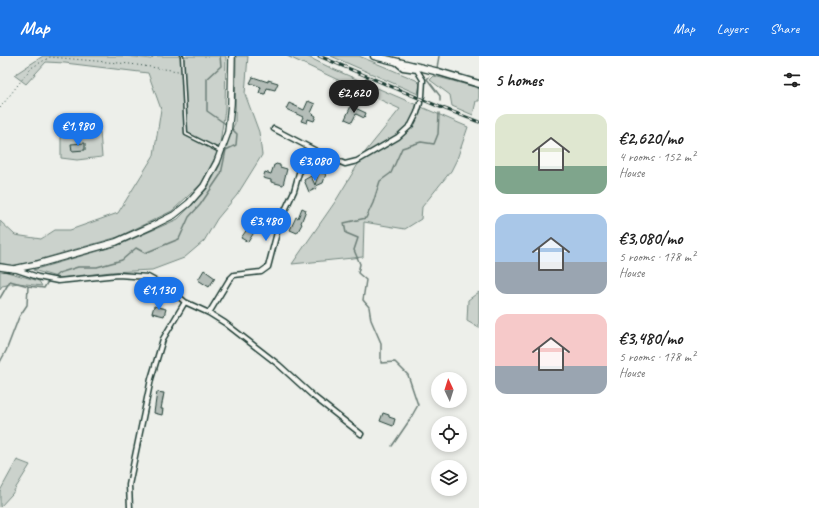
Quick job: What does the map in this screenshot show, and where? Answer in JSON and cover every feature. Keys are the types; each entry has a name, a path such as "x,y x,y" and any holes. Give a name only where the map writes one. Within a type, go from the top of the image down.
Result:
{"main road":[{"path":"374,56 439,72 479,84"}],"street":[{"path":"14,269 38,264 116,242 174,215 189,203 204,186 217,162 228,132 230,120 232,56"},
{"path":"396,62 403,68 417,70 423,80 422,96"},
{"path":"274,129 309,148 346,164 356,161 398,137 411,125 418,112 420,103"},
{"path":"209,313 234,275 261,272 268,267 280,221 294,191 299,173 305,164 309,148"},
{"path":"0,267 14,269 38,277 58,281 118,275 148,277 170,289 185,302 209,313 225,323 361,434"},
{"path":"130,508 129,485 151,379 163,338 185,302"}],"lane":[{"path":"182,56 186,134 221,152"}],"path":[{"path":"0,108 32,68 50,57 130,64 183,71"}],"shaded area":[{"path":"43,56 126,56 151,59 154,56 226,56 225,109 219,150 201,184 172,211 118,237 14,267 0,263 0,221 15,235 41,239 55,230 70,230 118,213 154,155 161,109 148,73 46,62 26,84 14,75"},
{"path":"236,56 248,56 245,94 259,132 262,155 237,195 217,219 204,241 184,258 152,270 111,272 60,278 33,270 119,245 178,219 207,189 220,165 221,152 235,123"},
{"path":"287,56 306,56 468,127 457,159 451,171 422,207 421,219 405,229 364,222 363,257 292,264 335,202 366,151 400,109"},
{"path":"331,56 359,56 416,80 420,84 418,94"},
{"path":"434,76 479,88 479,101 476,101 473,115 452,106 450,95 430,80"},
{"path":"100,132 102,157 77,160 61,158 61,137 79,133"},
{"path":"0,270 39,281 42,286 18,283 2,286 0,289"},
{"path":"479,292 479,328 467,321 468,300"},
{"path":"17,460 30,465 12,494 0,507 0,491"}],"building":[{"path":"253,77 268,82 268,80 278,83 275,90 267,88 265,94 259,93 261,87 250,83"},
{"path":"308,101 315,104 311,113 316,116 314,121 308,119 307,123 301,121 303,117 286,109 289,103 304,110"},
{"path":"351,106 366,113 364,118 356,114 352,122 345,119"},
{"path":"85,143 85,150 72,151 71,144"},
{"path":"276,164 287,169 283,185 263,178 265,172 271,174 274,165"},
{"path":"319,172 326,174 323,183 316,186 317,188 309,192 304,180 311,176 315,185"},
{"path":"302,208 306,210 301,223 302,224 297,233 290,230 296,217 298,218"},
{"path":"256,217 258,226 248,242 241,238 250,225 248,219"},
{"path":"204,270 215,278 209,287 198,280"},
{"path":"154,306 166,309 164,316 152,313"},
{"path":"157,392 164,393 161,409 163,409 162,415 154,413"},
{"path":"383,413 395,419 393,426 380,421"}],"waterway":[{"path":"220,56 221,66 207,79 207,111 227,125"},
{"path":"437,68 439,56"},
{"path":"429,77 427,79 440,96 440,101"},
{"path":"392,446 418,405 408,375 395,362 381,363 381,343 371,320 369,307 363,300 366,280 358,273 360,264 354,250 358,238 346,233 344,223 366,218 373,203 380,181 391,173 402,148 421,142 434,144 438,134 439,113"},
{"path":"0,298 10,281 28,286 44,288 47,283 59,273 78,267 97,267 122,260 136,248 145,253 179,239 189,217 200,205 221,174 226,150 236,145 237,134 230,127"},
{"path":"0,362 6,351 19,317 27,305 28,286"}],"railway":[{"path":"319,56 479,122"}]}
